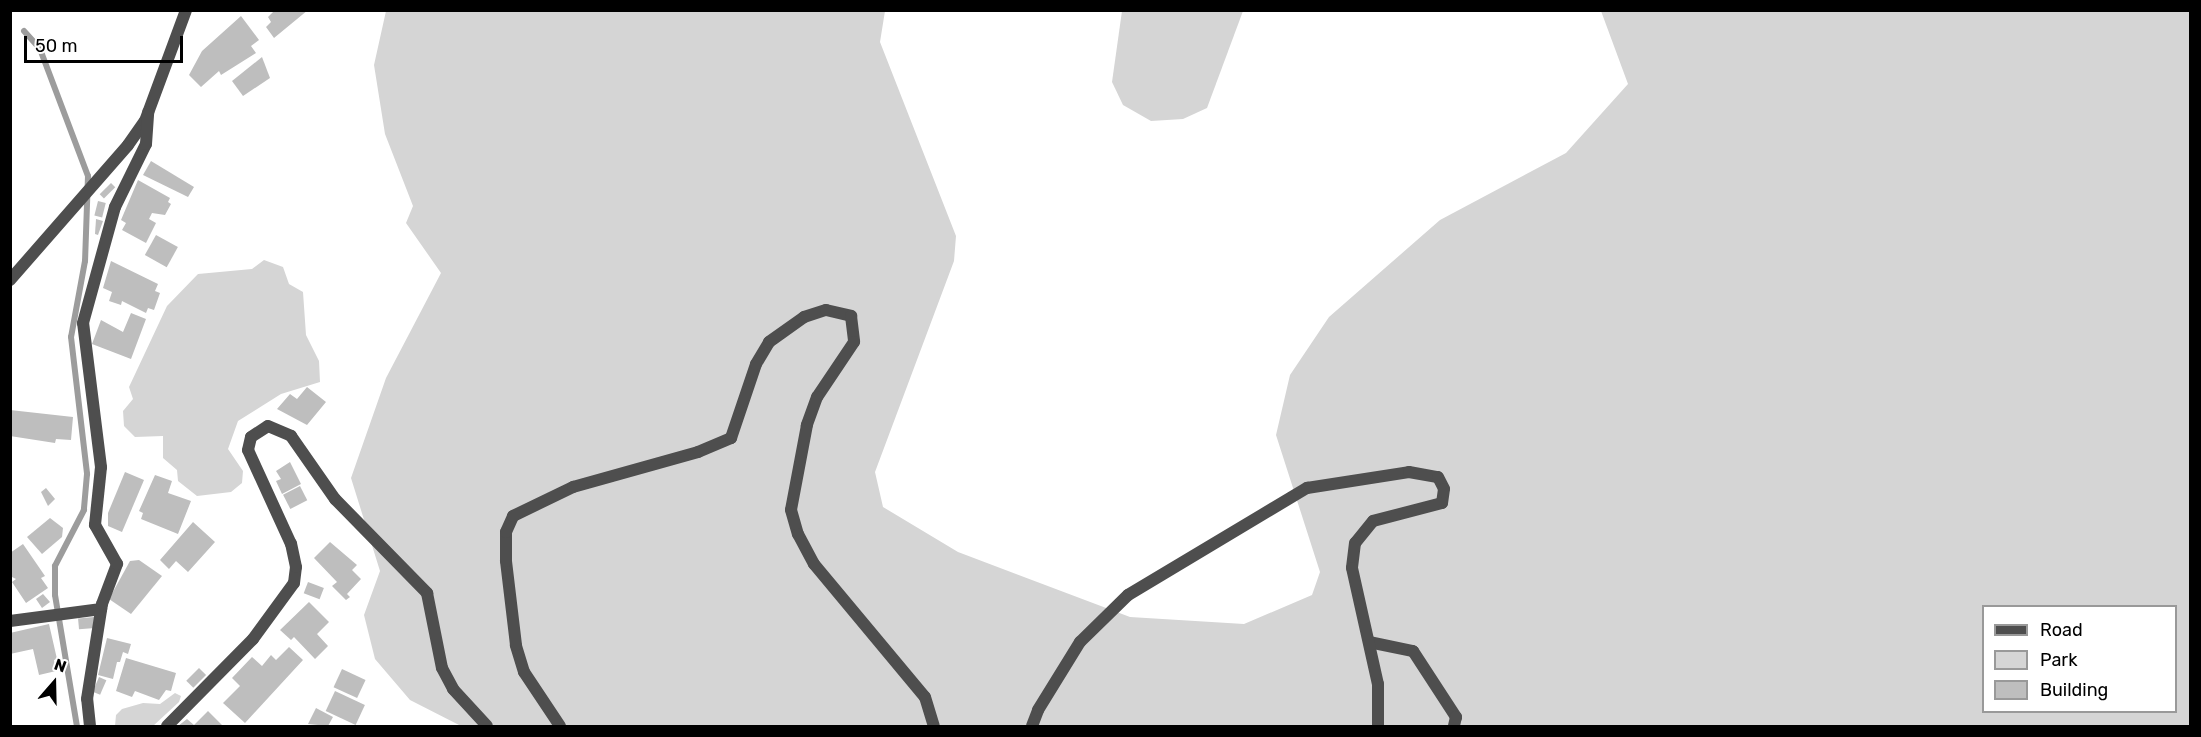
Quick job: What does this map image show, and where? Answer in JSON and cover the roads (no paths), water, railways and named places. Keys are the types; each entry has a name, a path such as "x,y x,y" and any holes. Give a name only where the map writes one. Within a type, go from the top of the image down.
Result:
{"street":[{"path":"10,280 128,145 148,111 186,10"},
{"path":"90,726 87,699 101,609 117,564 95,525 101,467 83,323 115,207 146,144 148,111"},
{"path":"560,726 524,672 516,645 506,561 506,532 513,516 573,487 698,452 731,438 756,364 769,342 804,317 826,310 851,316 854,342 817,397 807,425 791,510 798,534 814,564 925,697 934,726"},
{"path":"166,726 253,639 294,583 296,567 291,543 248,450 251,437 268,426 291,436 335,499 427,593 442,668 453,689 487,726"},
{"path":"1032,726 1038,710 1080,642 1128,595 1307,488 1409,472 1438,477 1444,489 1442,503 1373,520 1355,543 1352,568 1379,693 1378,726"},
{"path":"10,621 101,609"},
{"path":"1369,642 1413,651 1456,717 1454,726"}],"waterway":[{"path":"24,31 40,49 88,176 85,261 71,337 87,474 84,510 55,566 55,595 77,726"}]}
